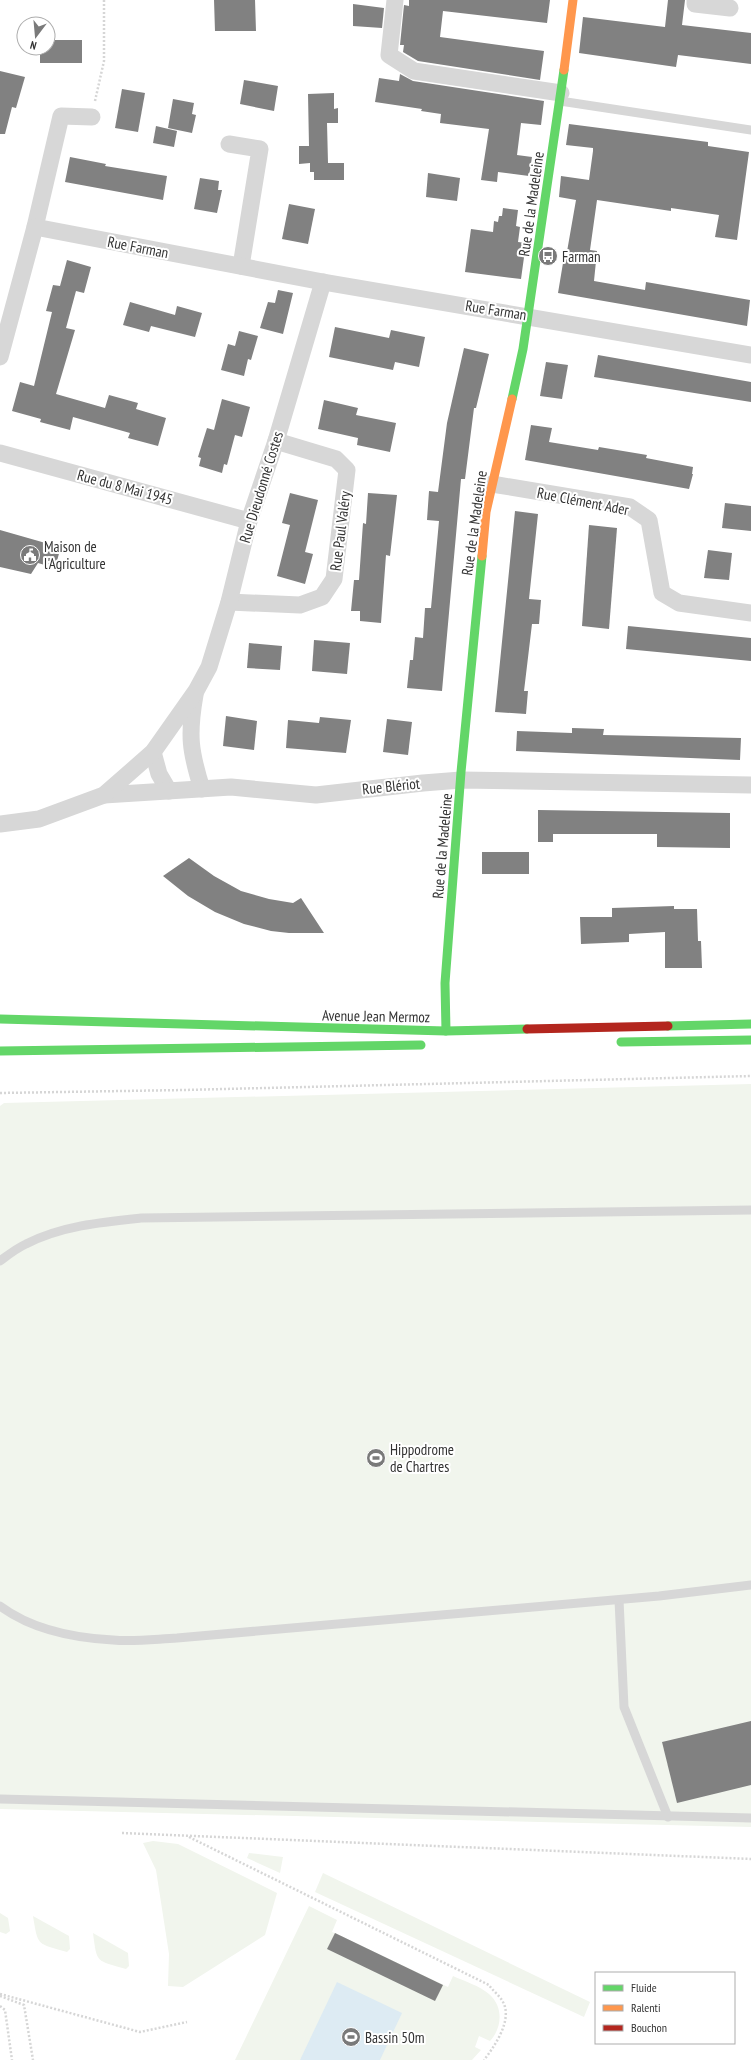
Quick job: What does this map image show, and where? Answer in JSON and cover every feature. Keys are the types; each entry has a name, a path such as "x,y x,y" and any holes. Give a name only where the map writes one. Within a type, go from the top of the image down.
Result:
{"main road":[{"name":"Rue de la Madeleine","path":"446,1032 445,983 461,780 486,512 523,349 529,316 561,97 573,0"},
{"name":"Avenue Jean Mermoz","path":"0,1020 446,1032 751,1024"},
{"path":"611,1042 751,1040"},
{"name":"Avenue Jean Mermoz","path":"0,1051 431,1045"}],"street":[{"path":"395,0 389,55 414,71 561,97"},
{"path":"695,0 695,4 730,8"},
{"path":"0,357 35,227 61,116 92,117"},
{"path":"229,144 260,149 241,266"},
{"name":"Rue Farman","path":"35,227 323,282 751,355"},
{"name":"Rue Dieudonné Costes","path":"0,824 39,819 104,795 153,752 196,691 209,667 229,602 249,521 276,441 323,282"},
{"name":"Rue Paul Valéry","path":"229,602 300,606 322,597 334,579 348,470 336,458 276,441"},
{"name":"Rue du 8 Mai 1945","path":"0,453 249,521"},
{"name":"Rue Clément Ader","path":"492,484 630,507 649,520 662,593 679,603 751,612"},
{"name":"Rue Dieudonné Costes","path":"196,691 190,725 192,758 202,789"},
{"path":"153,752 159,774 169,791"},
{"name":"Rue Blériot","path":"104,795 231,787 316,795 461,780 751,785"}],"lane":[{"path":"561,97 751,130"},
{"path":"0,1261 26,1244 60,1232 94,1222 141,1218 751,1210"},
{"path":"0,1606 13,1616 58,1632 113,1640 177,1638 619,1600 751,1585"},
{"path":"619,1600 624,1707 668,1817"},
{"path":"0,1799 751,1818"}],"path":[{"path":"92,117 104,61 104,0"},
{"path":"0,1093 751,1076"},
{"path":"122,1833 751,1859"},
{"path":"187,1836 245,1866 489,1985 504,2003 505,2016 498,2041 484,2060"},
{"path":"0,1995 140,2032 187,2022"},
{"path":"0,1995 24,2005 34,2060"},
{"path":"0,2006 4,2010 12,2060"}],"shaded area":[{"name":"Hippodrome de Chartres","path":"751,1084 751,1827 0,1809 0,1106 4,1103"},
{"path":"153,1841 178,1844 277,1893 265,1935 183,1987 168,1986 169,1954 156,1870 143,1843"},
{"path":"249,1853 283,1857 280,1873 247,1858"},
{"path":"323,1873 590,2002 584,2017 315,1892"},
{"path":"309,1906 337,1920 332,1932 448,1987 453,1976 485,1991 494,1999 499,2011 499,2024 494,2036 490,2041 479,2036 475,2047 481,2050 472,2060 235,2060"},
{"path":"0,1913 8,1918 10,1931 6,1934 0,1932"},
{"path":"33,1916 69,1936 70,1949 67,1952 44,1945 38,1939"},
{"path":"93,1933 128,1953 129,1966 126,1969 103,1962 97,1956"},
{"name":"Bassin 50m","path":"337,1982 402,2013 380,2060 300,2060"}],"building":[{"path":"214,0 255,0 256,31 215,31"},
{"path":"409,0 550,0 547,23 443,11 440,37 544,51 540,80 418,61 403,52 404,45 400,45 404,5 409,6"},
{"path":"668,0 685,0 682,25 751,33 751,64 678,55 676,67 579,53 583,17 665,27"},
{"path":"353,4 384,8 382,28 353,26"},
{"path":"56,40 82,40 82,63 40,63 40,56 56,56"},
{"path":"0,71 25,77 16,108 12,107 5,134 0,134"},
{"path":"400,74 413,81 544,101 541,125 521,123 517,155 532,157 529,176 498,172 497,182 481,180 489,129 440,123 441,114 421,111 422,109 375,102 379,78 399,81"},
{"path":"244,80 278,86 274,111 240,104"},
{"path":"122,89 145,93 138,132 115,128"},
{"path":"334,93 334,109 338,108 338,123 327,123 328,163 344,163 344,180 314,180 314,172 310,172 310,163 299,164 299,146 309,146 308,94"},
{"path":"173,99 194,103 192,114 196,115 192,133 168,128"},
{"path":"569,124 708,142 708,146 749,152 737,240 715,237 719,215 671,208 671,211 597,200 590,250 597,251 594,281 645,290 646,282 750,300 747,326 558,293 576,200 559,197 561,176 589,180 593,151 593,148 566,145"},
{"path":"156,126 177,131 174,147 153,143"},
{"path":"70,157 106,164 105,166 167,176 163,200 65,182"},
{"path":"428,173 460,178 457,201 426,197"},
{"path":"200,178 219,181 218,190 222,190 217,213 194,209"},
{"path":"289,204 315,209 308,244 282,239"},
{"path":"503,208 518,210 516,226 520,227 518,242 526,243 521,279 465,272 471,229 493,232 494,221 498,222 499,216 502,216"},
{"path":"67,260 91,267 84,293 76,291 66,328 75,330 56,394 105,408 109,395 138,403 136,409 166,418 158,446 128,438 130,433 73,417 70,430 40,422 41,419 12,411 20,382 34,386 52,312 46,311 53,285 60,286"},
{"path":"278,290 293,293 283,334 260,328 268,302 275,303"},
{"path":"130,302 175,315 177,306 202,313 195,337 151,326 149,332 123,325"},
{"path":"335,327 389,338 391,330 425,337 419,367 395,362 393,370 329,357"},
{"path":"239,331 258,336 251,360 248,359 244,376 221,370 228,344 235,346"},
{"path":"464,348 489,354 476,408 474,408 465,479 461,479 442,691 407,688 410,660 413,660 415,637 423,638 425,608 431,608 439,521 427,520 429,491 438,492 447,423"},
{"path":"598,355 751,382 751,402 594,377"},
{"path":"546,362 568,365 562,399 540,396"},
{"path":"222,399 250,407 242,437 235,435 227,465 224,464 222,473 199,466 201,458 198,457 207,428 214,430"},
{"path":"324,400 358,408 356,415 396,423 390,452 357,445 358,438 318,429"},
{"path":"531,425 552,428 549,442 598,450 599,447 647,455 646,458 693,467 693,474 689,489 525,460"},
{"path":"290,493 318,500 305,552 313,554 305,584 277,576 290,525 282,523"},
{"path":"368,493 397,495 390,556 386,555 381,623 360,621 360,611 351,611 354,580 359,580 363,523 366,524"},
{"path":"725,503 751,506 751,531 722,528"},
{"path":"515,511 538,514 529,599 541,600 539,624 532,624 524,691 528,691 526,714 495,712"},
{"path":"589,525 617,528 609,629 582,626"},
{"name":"Maison de l'Agriculture","path":"0,530 49,544 48,547 60,550 55,568 38,563 31,574 0,567"},
{"path":"708,550 732,553 729,580 704,578"},
{"path":"628,626 751,638 751,661 626,649"},
{"path":"314,640 350,643 347,674 312,671"},
{"path":"249,643 282,646 280,670 247,668"},
{"path":"226,716 257,721 254,750 223,746"},
{"path":"320,717 351,720 346,753 286,748 288,720 319,723"},
{"path":"387,719 412,722 408,755 383,752"},
{"path":"572,728 604,729 603,735 741,738 740,760 516,751 517,731 572,733"},
{"path":"538,810 730,813 730,848 657,847 657,834 553,834 553,842 538,842"},
{"path":"482,852 529,852 529,874 482,874"},
{"path":"189,858 214,876 241,891 269,899 293,903 301,898 324,933 289,933 271,931 244,924 215,912 188,896 163,876"},
{"path":"674,906 674,909 697,909 698,941 701,941 702,968 665,968 665,932 629,934 629,942 581,944 580,917 612,917 612,908"},
{"path":"751,1721 751,1785 677,1803 662,1742"},
{"path":"335,1933 443,1985 435,2001 327,1949"}],"traffic: fast":[{"path":"512,399 523,349 564,70"},
{"path":"446,1031 445,983 461,772 482,556"},
{"path":"0,1019 446,1031 527,1029"},
{"path":"668,1026 751,1024"},
{"path":"621,1042 751,1040"},
{"path":"0,1051 421,1045"}],"traffic: slow":[{"path":"564,70 573,0"},
{"path":"482,556 486,512 512,399"}],"traffic: jam":[{"path":"527,1029 668,1026"}],"place":[{"name":"Farman","path":"548,256"},
{"name":"Maison de l'Agriculture","path":"30,555"},
{"name":"Hippodrome de Chartres","path":"376,1458"},
{"name":"Bassin 50m","path":"351,2037"}]}
